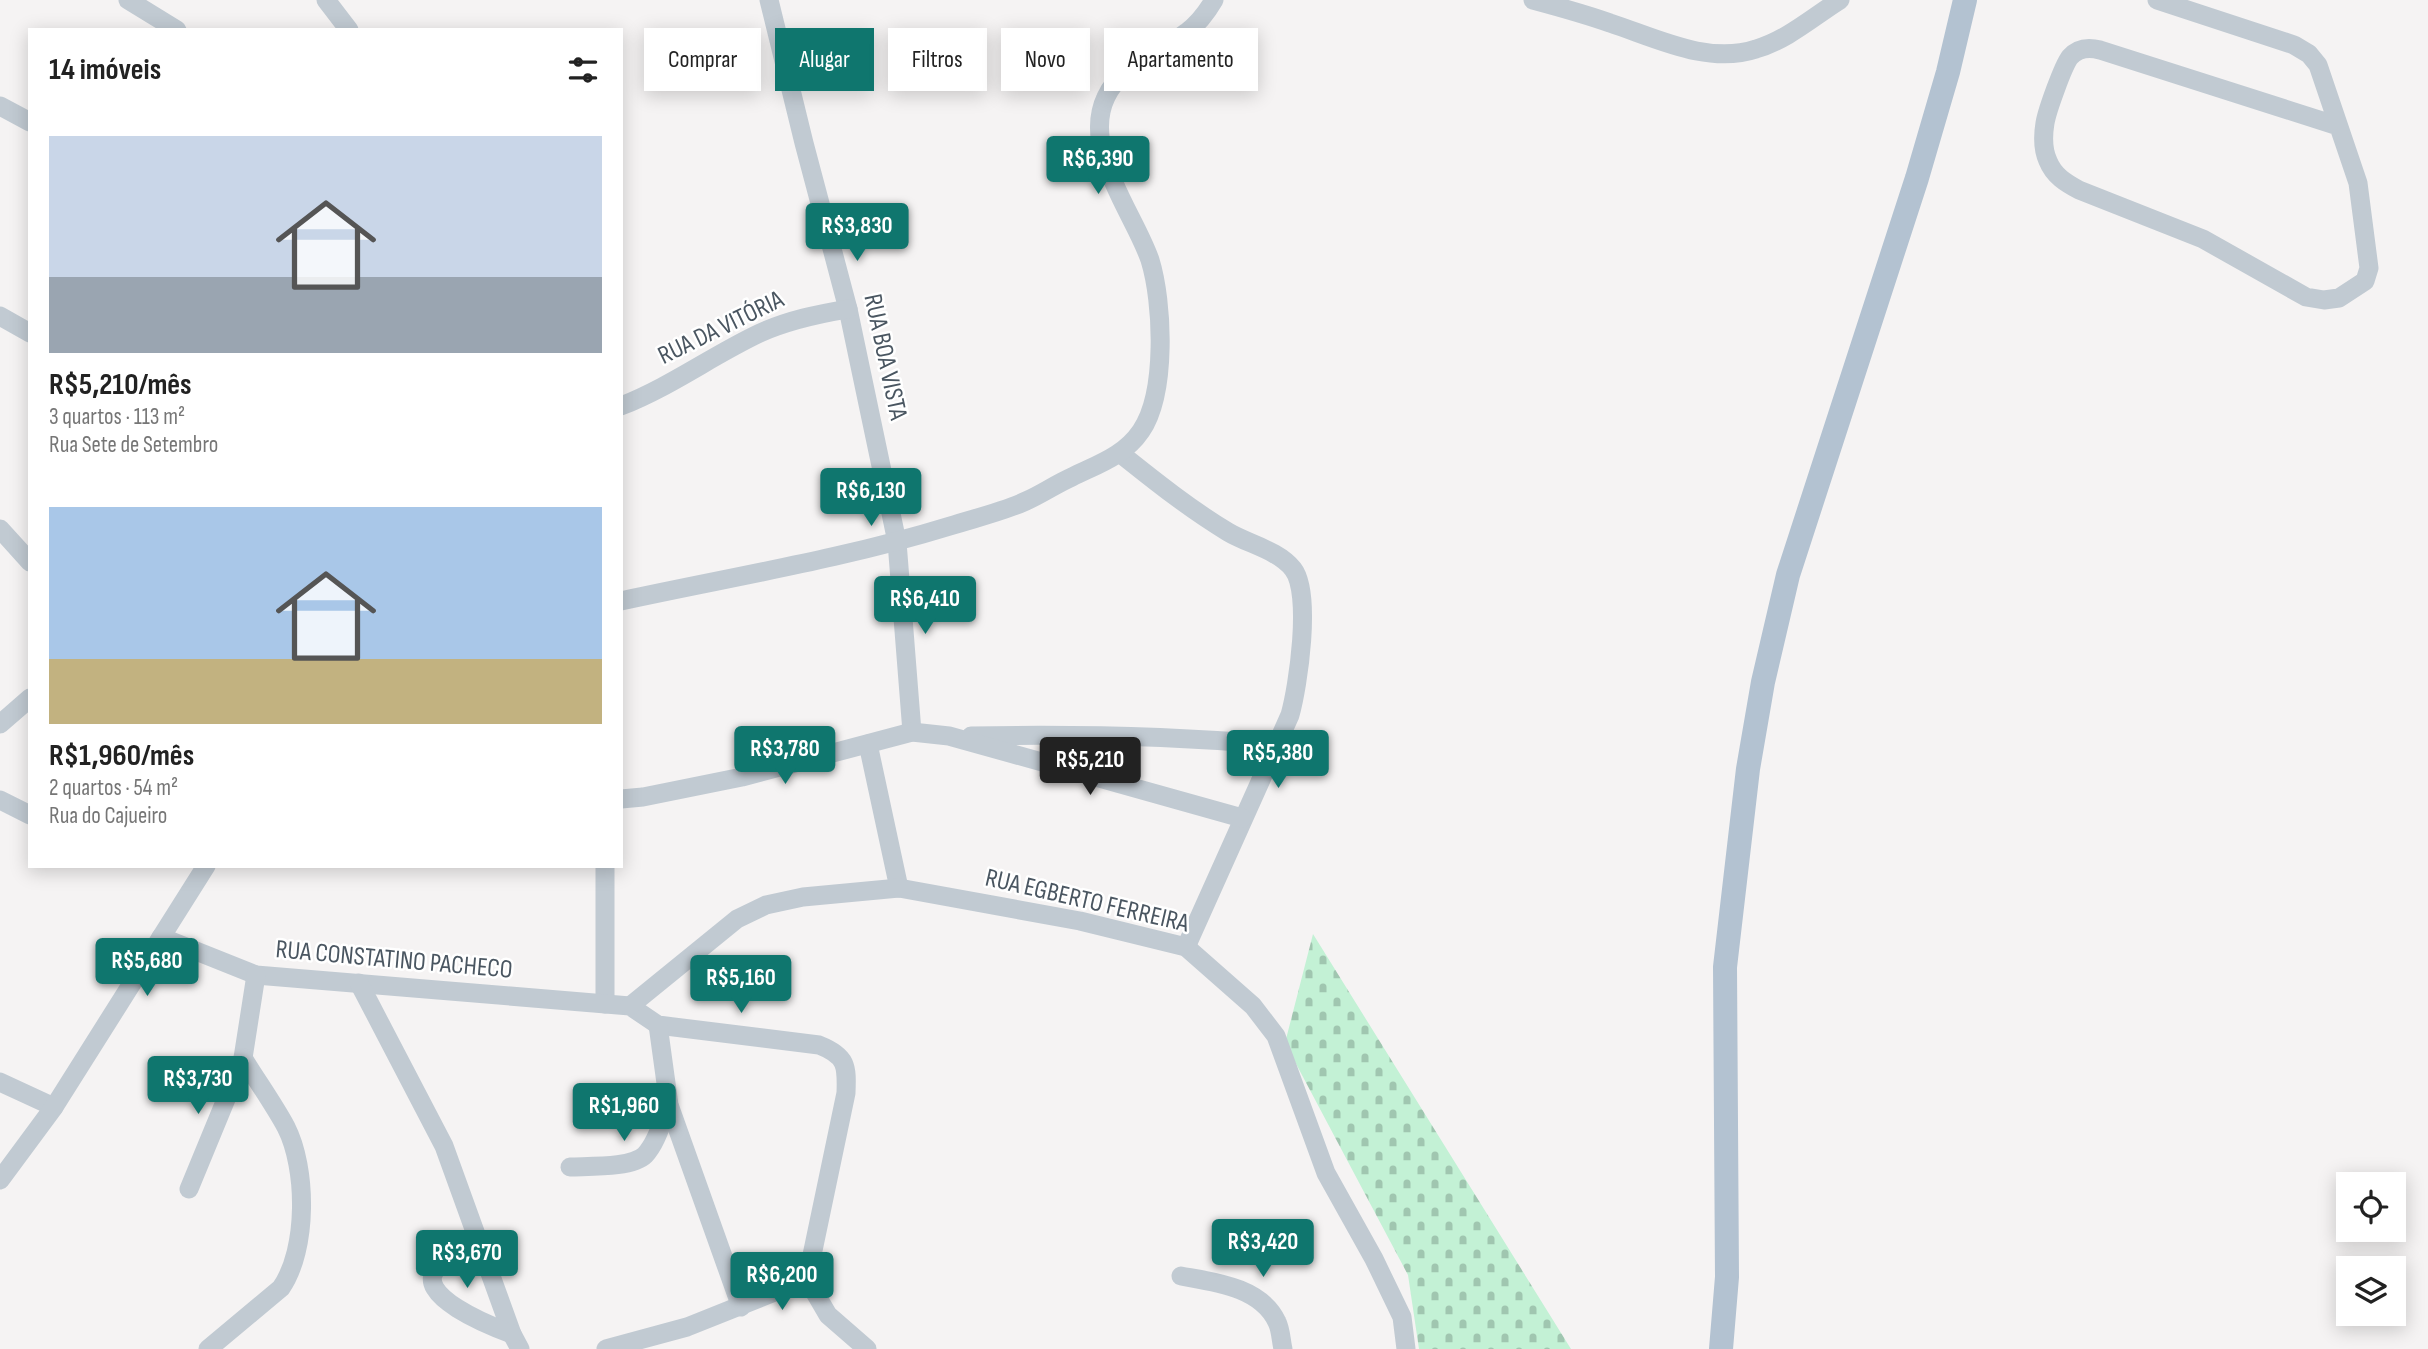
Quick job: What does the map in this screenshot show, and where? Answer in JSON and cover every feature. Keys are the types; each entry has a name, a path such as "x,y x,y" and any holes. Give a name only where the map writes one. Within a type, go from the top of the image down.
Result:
{"main road":[{"path":"1721,1349 1727,1278 1725,967 1740,828 1759,707 1788,575 1917,178 1948,72 1965,0"}],"street":[{"path":"128,0 174,28"},
{"path":"326,0 347,28"},
{"name":"RUA BOA VISTA","path":"769,0 848,309 897,542 912,732"},
{"path":"623,601 897,542 1025,502 1121,454 1142,430 1151,408 1158,375 1161,338 1150,260 1111,176 1101,140 1100,120 1105,97 1116,82 1129,69 1188,32 1205,15 1214,0"},
{"path":"1533,0 1572,10 1675,45 1724,55 1757,49 1776,41 1840,0"},
{"path":"2157,0 2294,45 2309,54 2318,65 2358,183 2369,268 2365,281 2339,298 2324,300 2306,297 2203,239 2079,190 2054,173 2044,147 2045,124 2069,58 2084,48 2100,50 2338,126"},
{"path":"0,107 28,121"},
{"name":"RUA DA VITÓRIA","path":"623,405 760,334 806,316 848,309"},
{"path":"0,316 28,332"},
{"path":"1121,454 1177,499 1231,534 1280,558 1293,568 1300,585 1297,691 1290,715 1186,947"},
{"path":"0,529 28,560"},
{"path":"0,724 28,700"},
{"path":"623,799 742,777 912,732 949,737 1242,818"},
{"path":"949,737 1044,734 1276,745"},
{"path":"868,744 899,888"},
{"path":"0,800 28,815"},
{"path":"0,1180 54,1107 205,868"},
{"path":"605,868 605,1004"},
{"name":"RUA EGBERTO FERREIRA","path":"629,1006 737,919 766,905 803,897 899,888 1080,921 1186,947 1253,1006 1276,1036 1326,1173 1374,1259 1402,1317 1406,1349"},
{"name":"RUA CONSTATINO PACHECO","path":"161,937 256,975 629,1006"},
{"path":"189,1189 243,1058 256,975"},
{"path":"359,983 444,1146 516,1341"},
{"path":"629,1006 658,1025 819,1045 838,1056 847,1070 846,1093 807,1279 828,1315 867,1349"},
{"path":"658,1025 668,1105 741,1307"},
{"path":"208,1349 281,1288 294,1262 300,1226 298,1170 294,1147 286,1128 243,1058"},
{"path":"0,1082 54,1107"},
{"path":"570,1167 629,1163 639,1159 652,1144 668,1105"},
{"path":"481,1243 439,1265 433,1272 432,1285 437,1293 468,1315 516,1341"},
{"path":"1181,1276 1231,1287 1258,1300 1277,1322 1283,1349"},
{"path":"606,1349 687,1327 807,1279"}],"green space":[{"path":"1313,934 1571,1349 1419,1349 1408,1275 1285,1043"}]}
